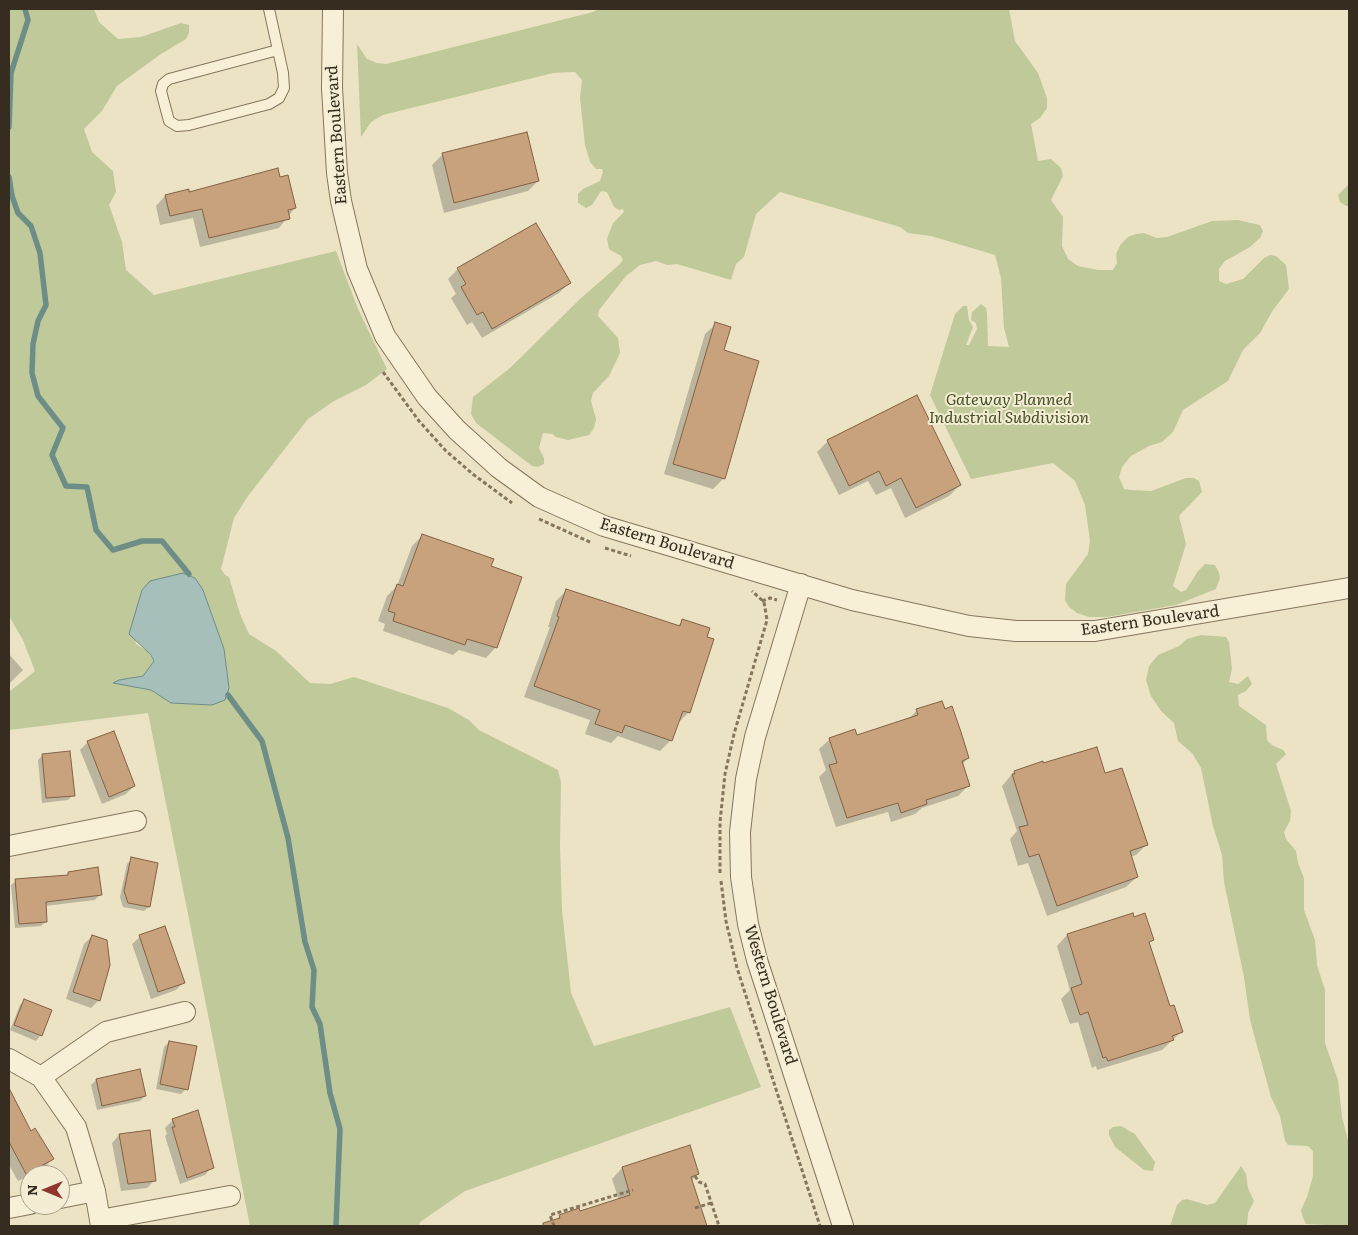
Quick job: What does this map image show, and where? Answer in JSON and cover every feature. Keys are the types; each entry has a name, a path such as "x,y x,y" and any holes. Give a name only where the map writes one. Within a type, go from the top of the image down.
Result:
{"street":[{"name":"Eastern Boulevard","path":"333,9 332,88 337,173 345,223 358,270 385,336 427,398 457,430 499,468 539,497 604,526 852,600 970,626 1016,631 1095,631 1349,588"},
{"name":"Western Boulevard","path":"801,584 755,737 746,779 740,832 741,877 748,924 757,960 842,1226"},
{"path":"9,846 136,821"},
{"path":"41,1077 106,1032 185,1012"},
{"path":"9,1059 41,1077 76,1127 95,1191 101,1223 230,1196"},
{"path":"70,1196 95,1191"}],"lane":[{"path":"269,9 278,50 284,88 279,98 269,104 189,125 177,126 169,122 161,91 163,84 169,80 278,50"}],"path":[{"path":"383,372 419,421 446,451 474,475 516,506"},
{"path":"535,518 591,543 635,557"},
{"path":"748,589 763,601 767,620 734,734 725,774 719,838 722,898 737,968 820,1226"},
{"path":"695,1176 705,1184 719,1226"},
{"path":"554,1226 550,1215 633,1190"},
{"path":"695,1208 711,1203"}],"green space":[{"path":"9,9 94,9 99,22 118,39 141,37 181,23 189,25 189,33 186,39 161,54 117,86 102,111 84,129 92,152 113,171 116,192 109,205 122,242 126,270 154,295 336,251 358,309 387,369 366,385 334,401 308,419 248,496 234,518 221,569 229,577 240,614 249,634 276,651 310,683 330,684 354,677 448,708 469,720 479,730 558,770 561,782 562,910 571,993 594,1046 730,1007 761,1087 465,1191 420,1222 419,1226 250,1226 148,713 9,730 9,692 35,671 23,640 9,616","holes":["203,590 224,649 229,688 212,705 171,703 151,690 119,680 143,676 154,661 147,651 136,644 132,625 134,620"]},
{"name":"Gateway Planned Industrial Subdivision","path":"599,9 1009,9 1015,41 1038,73 1047,98 1047,108 1040,118 1031,124 1038,161 1051,159 1061,168 1063,176 1051,200 1063,217 1062,246 1068,259 1078,266 1098,270 1113,270 1117,263 1116,254 1121,244 1128,237 1136,234 1144,233 1157,238 1167,237 1212,221 1238,220 1260,225 1263,231 1260,238 1250,247 1225,261 1219,269 1219,281 1226,284 1243,279 1264,258 1270,255 1276,256 1286,265 1289,289 1273,310 1260,333 1243,350 1228,381 1183,410 1173,432 1162,442 1149,446 1131,456 1122,467 1119,477 1124,489 1151,491 1186,478 1194,478 1199,481 1202,492 1179,516 1186,544 1173,586 1181,592 1186,590 1198,571 1205,564 1215,565 1219,573 1220,578 1216,589 1176,605 1107,617 1089,617 1077,613 1069,607 1065,600 1066,584 1088,554 1090,541 1085,505 1075,481 1053,463 971,479 930,395 955,314 963,306 967,306 969,320 973,327 966,345 969,345 977,329 976,323 971,320 972,312 981,304 986,308 987,313 988,346 1009,347 1004,328 1001,278 995,255 931,236 908,233 900,227 780,192 756,214 744,257 736,264 731,280 677,264 667,265 656,261 640,265 626,276 599,310 598,316 618,338 620,353 609,376 593,393 591,401 596,419 594,428 589,435 568,440 556,437 553,434 543,433 539,448 544,458 544,464 538,467 532,466 476,423 471,414 473,397 510,368 580,299 623,260 621,256 609,249 607,239 613,223 624,212 623,209 619,210 614,207 607,192 601,191 592,205 586,208 578,203 578,194 583,189 600,181 603,172 602,169 596,169 590,162 585,145 580,98 582,80 575,72 553,73 383,115 371,122 361,137 357,44 367,59 386,64"},
{"path":"1349,184 1349,206 1346,206 1340,202 1338,195"},
{"path":"1201,635 1226,637 1229,642 1232,669 1229,682 1238,684 1248,676 1252,684 1246,691 1238,695 1239,706 1266,725 1267,740 1286,754 1276,764 1291,811 1290,821 1284,832 1286,839 1296,851 1304,878 1304,910 1315,940 1317,965 1325,990 1325,1043 1338,1080 1342,1117 1349,1144 1349,1226 1306,1224 1303,1218 1301,1210 1313,1176 1313,1151 1308,1146 1288,1145 1285,1141 1280,1116 1271,1097 1250,1020 1244,977 1224,882 1222,855 1213,826 1201,768 1192,753 1178,741 1174,723 1161,711 1151,696 1146,680 1149,666 1158,655 1179,646 1187,639"},
{"path":"1121,1126 1135,1134 1155,1162 1153,1171 1144,1170 1115,1147 1109,1135 1109,1130 1113,1127"},
{"path":"1241,1166 1246,1174 1248,1188 1254,1201 1248,1213 1247,1226 1170,1226 1177,1205 1182,1200 1187,1199 1207,1205 1215,1203"}],"water":[{"path":"183,573 195,578 203,590 224,649 229,688 225,700 212,705 171,703 151,690 113,683 119,680 143,676 154,661 151,655 129,634 142,590 150,581"}],"building":[{"path":"527,132 539,181 454,203 442,153"},
{"path":"278,168 280,177 288,175 296,208 288,210 290,219 209,238 202,209 170,216 165,195 189,189 189,192"},
{"path":"536,223 571,283 492,329 483,312 477,315 461,287 466,284 457,268"},
{"path":"715,322 731,327 724,350 759,361 725,479 673,464"},
{"path":"917,395 961,485 916,508 901,478 886,486 879,471 849,486 827,440"},
{"path":"422,534 494,559 491,566 522,577 497,648 467,639 465,645 393,621 395,613 388,611 397,584 403,586"},
{"path":"566,589 680,626 682,619 710,628 707,637 714,639 690,713 683,711 672,741 625,725 622,733 595,724 600,710 534,686 559,617 557,616"},
{"path":"942,701 945,709 952,706 961,732 969,758 962,761 970,786 926,800 927,804 901,813 898,803 847,818 829,765 837,763 829,738 855,729 857,735 918,715 916,709"},
{"path":"114,731 135,786 109,797 87,741"},
{"path":"1097,747 1105,773 1122,768 1148,845 1130,851 1138,877 1057,906 1039,854 1029,857 1019,827 1028,825 1012,774 1015,774 1014,771 1043,761 1043,763"},
{"path":"70,751 75,796 46,798 42,754"},
{"path":"131,857 158,863 150,907 128,903 124,891"},
{"path":"98,867 102,895 46,902 47,922 19,924 15,879 68,875 68,872"},
{"path":"1133,913 1134,917 1145,913 1154,940 1149,942 1170,1006 1174,1005 1183,1032 1172,1036 1174,1040 1108,1061 1106,1057 1103,1058 1088,1012 1080,1015 1071,988 1082,984 1067,934"},
{"path":"165,926 185,983 158,992 139,935"},
{"path":"92,935 107,940 110,965 100,1001 73,992"},
{"path":"24,999 52,1010 42,1036 14,1025"},
{"path":"169,1041 197,1046 188,1090 160,1084"},
{"path":"140,1069 146,1096 102,1106 96,1079"},
{"path":"9,1088 31,1131 35,1128 54,1159 43,1165 21,1165 9,1142"},
{"path":"198,1110 214,1168 187,1178 172,1127 175,1127 172,1119"},
{"path":"150,1130 156,1181 128,1184 119,1134"},
{"path":"690,1145 699,1174 691,1177 707,1226 543,1226 543,1223 560,1218 559,1215 579,1208 580,1211 630,1195 622,1167"}],"waterway":[{"path":"9,127 11,73 28,20 25,9"},
{"path":"9,177 12,196 18,213 31,226 40,253 46,305 38,321 33,344 32,373 38,396 63,428 52,455 66,486 87,487 96,530 113,550 142,541 162,541 189,574"},
{"path":"228,695 262,741 288,838 305,942 314,970 312,1007 320,1024 330,1093 340,1129 336,1226"}]}
